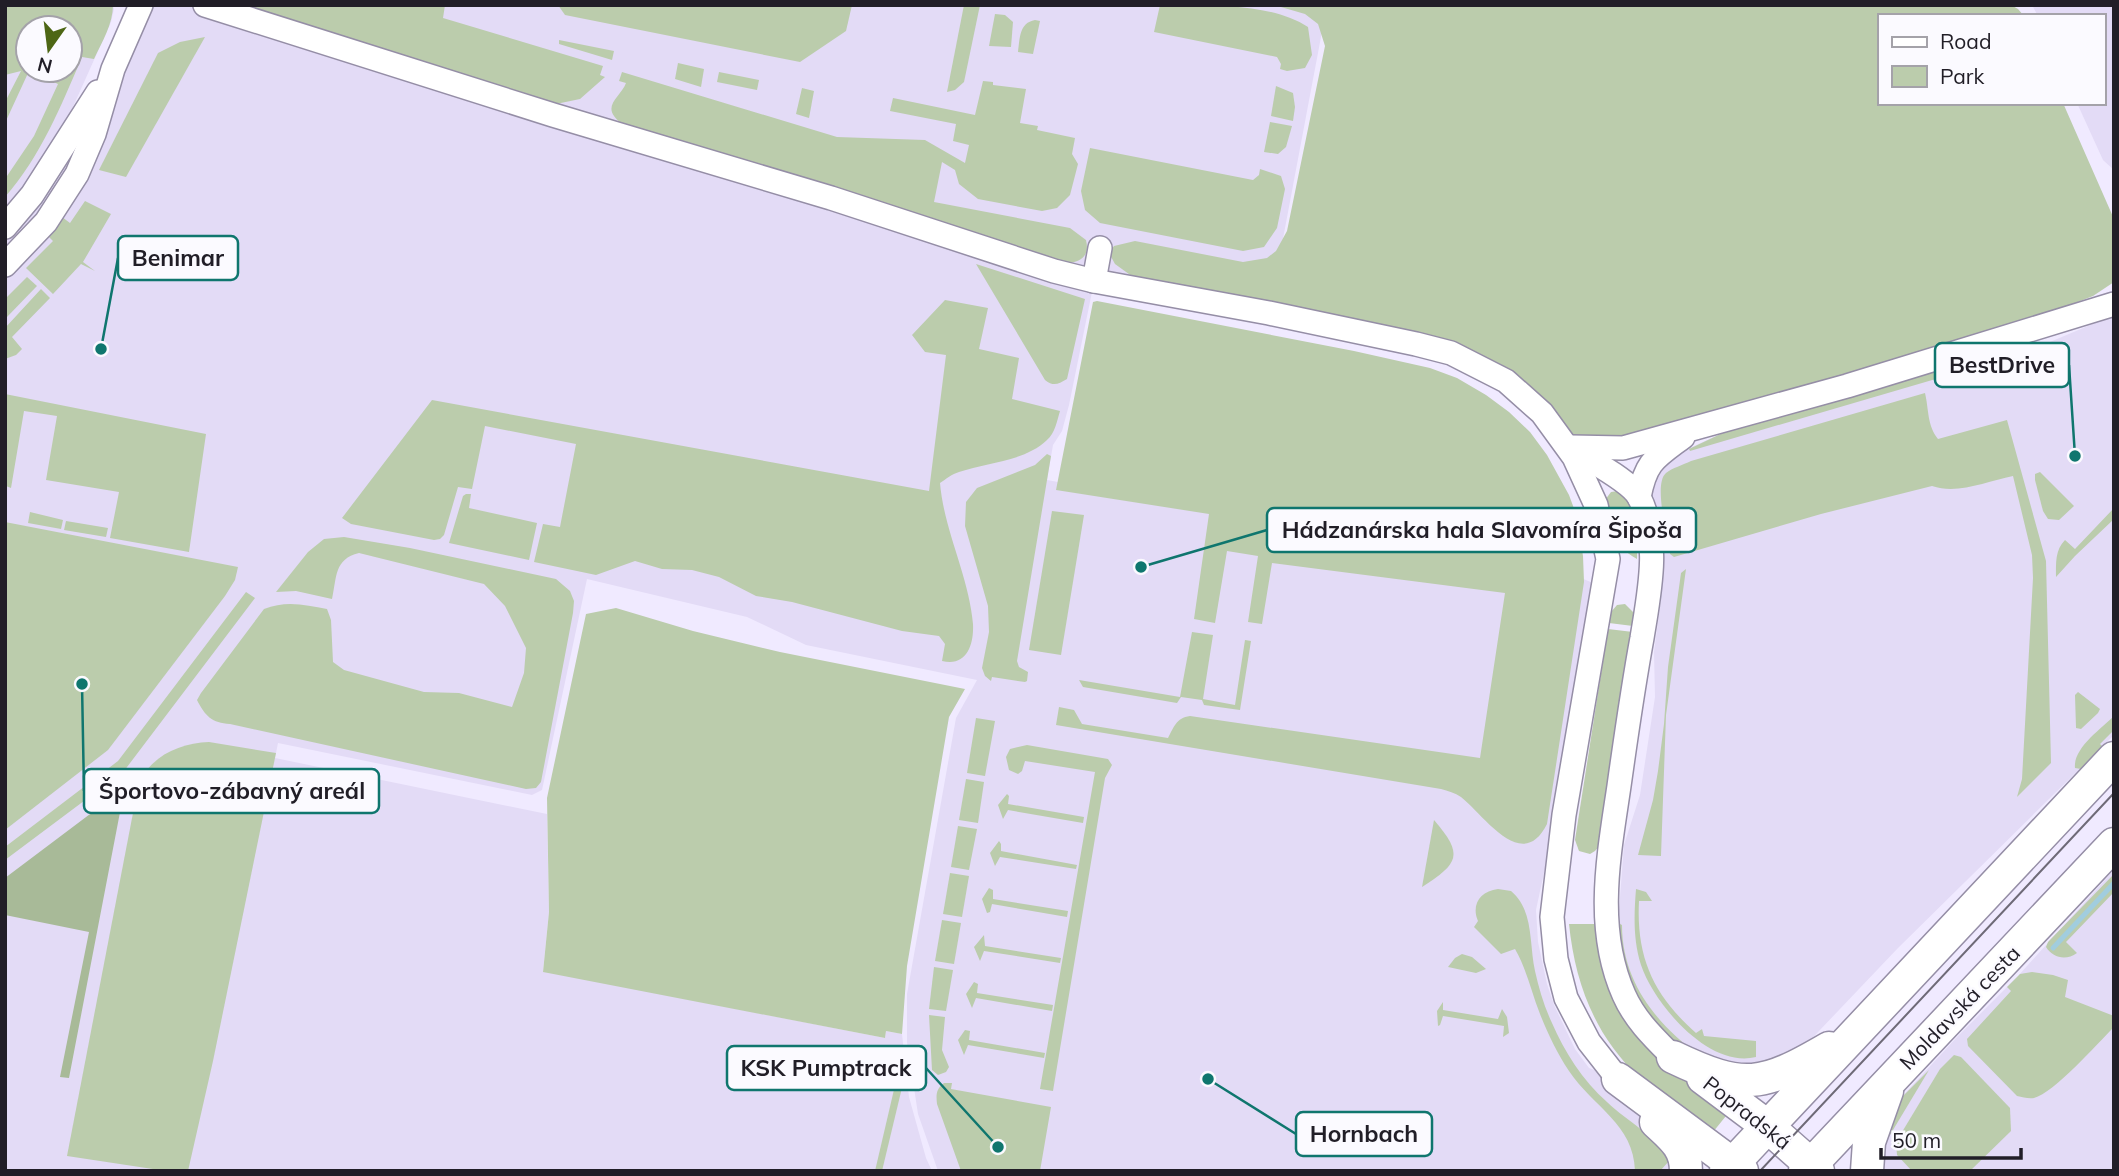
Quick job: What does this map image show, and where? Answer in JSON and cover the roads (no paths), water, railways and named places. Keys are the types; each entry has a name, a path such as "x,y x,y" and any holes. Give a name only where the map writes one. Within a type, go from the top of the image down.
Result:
{"street":[{"path":"5,265 46,222 72,184 94,134 113,69 141,5"},
{"path":"205,5 553,116 831,198 1054,271 1094,281 1269,313 1451,353 1506,382 1527,398 1568,446 1596,505 1604,538 1607,570 1564,815 1552,917 1556,959 1566,998 1589,1042 1638,1105 1680,1146 1684,1155 1685,1171"},
{"path":"5,227 32,195 113,69"},
{"path":"1094,281 1100,248"},
{"path":"1568,446 1623,448 1692,430 2045,326 2103,306 2114,291"},
{"path":"1639,497 1643,476 1655,458 1692,430"},
{"path":"1568,446 1629,485 1639,497 1650,534 1651,579 1606,877 1607,916 1614,967 1623,993 1637,1018 1674,1056 1717,1076 1737,1081 1759,1081 1786,1071 1854,1034"},
{"path":"1596,505 1602,468 1623,448"},
{"path":"1618,1079 1734,1168 1768,1126 2114,758"},
{"name":"Moldavská cesta","path":"1811,1169 1891,1080 2114,844"},
{"name":"Popradská","path":"1674,1056 1768,1126 1811,1169"},
{"path":"1867,1171 1869,1142 1891,1080"}],"waterway":[{"path":"2053,948 2114,883"}],"tram line":[{"path":"1760,1171 2114,793"}],"place":[{"name":"Benimar","path":"101,349"},
{"name":"BestDrive","path":"2075,456"},
{"name":"Hádzanárska hala Slavomíra Šipoša","path":"1141,567"},
{"name":"Športovo-zábavný areál","path":"82,684"},
{"name":"Hornbach","path":"1208,1079"},
{"name":"KSK Pumptrack","path":"998,1147"}]}
